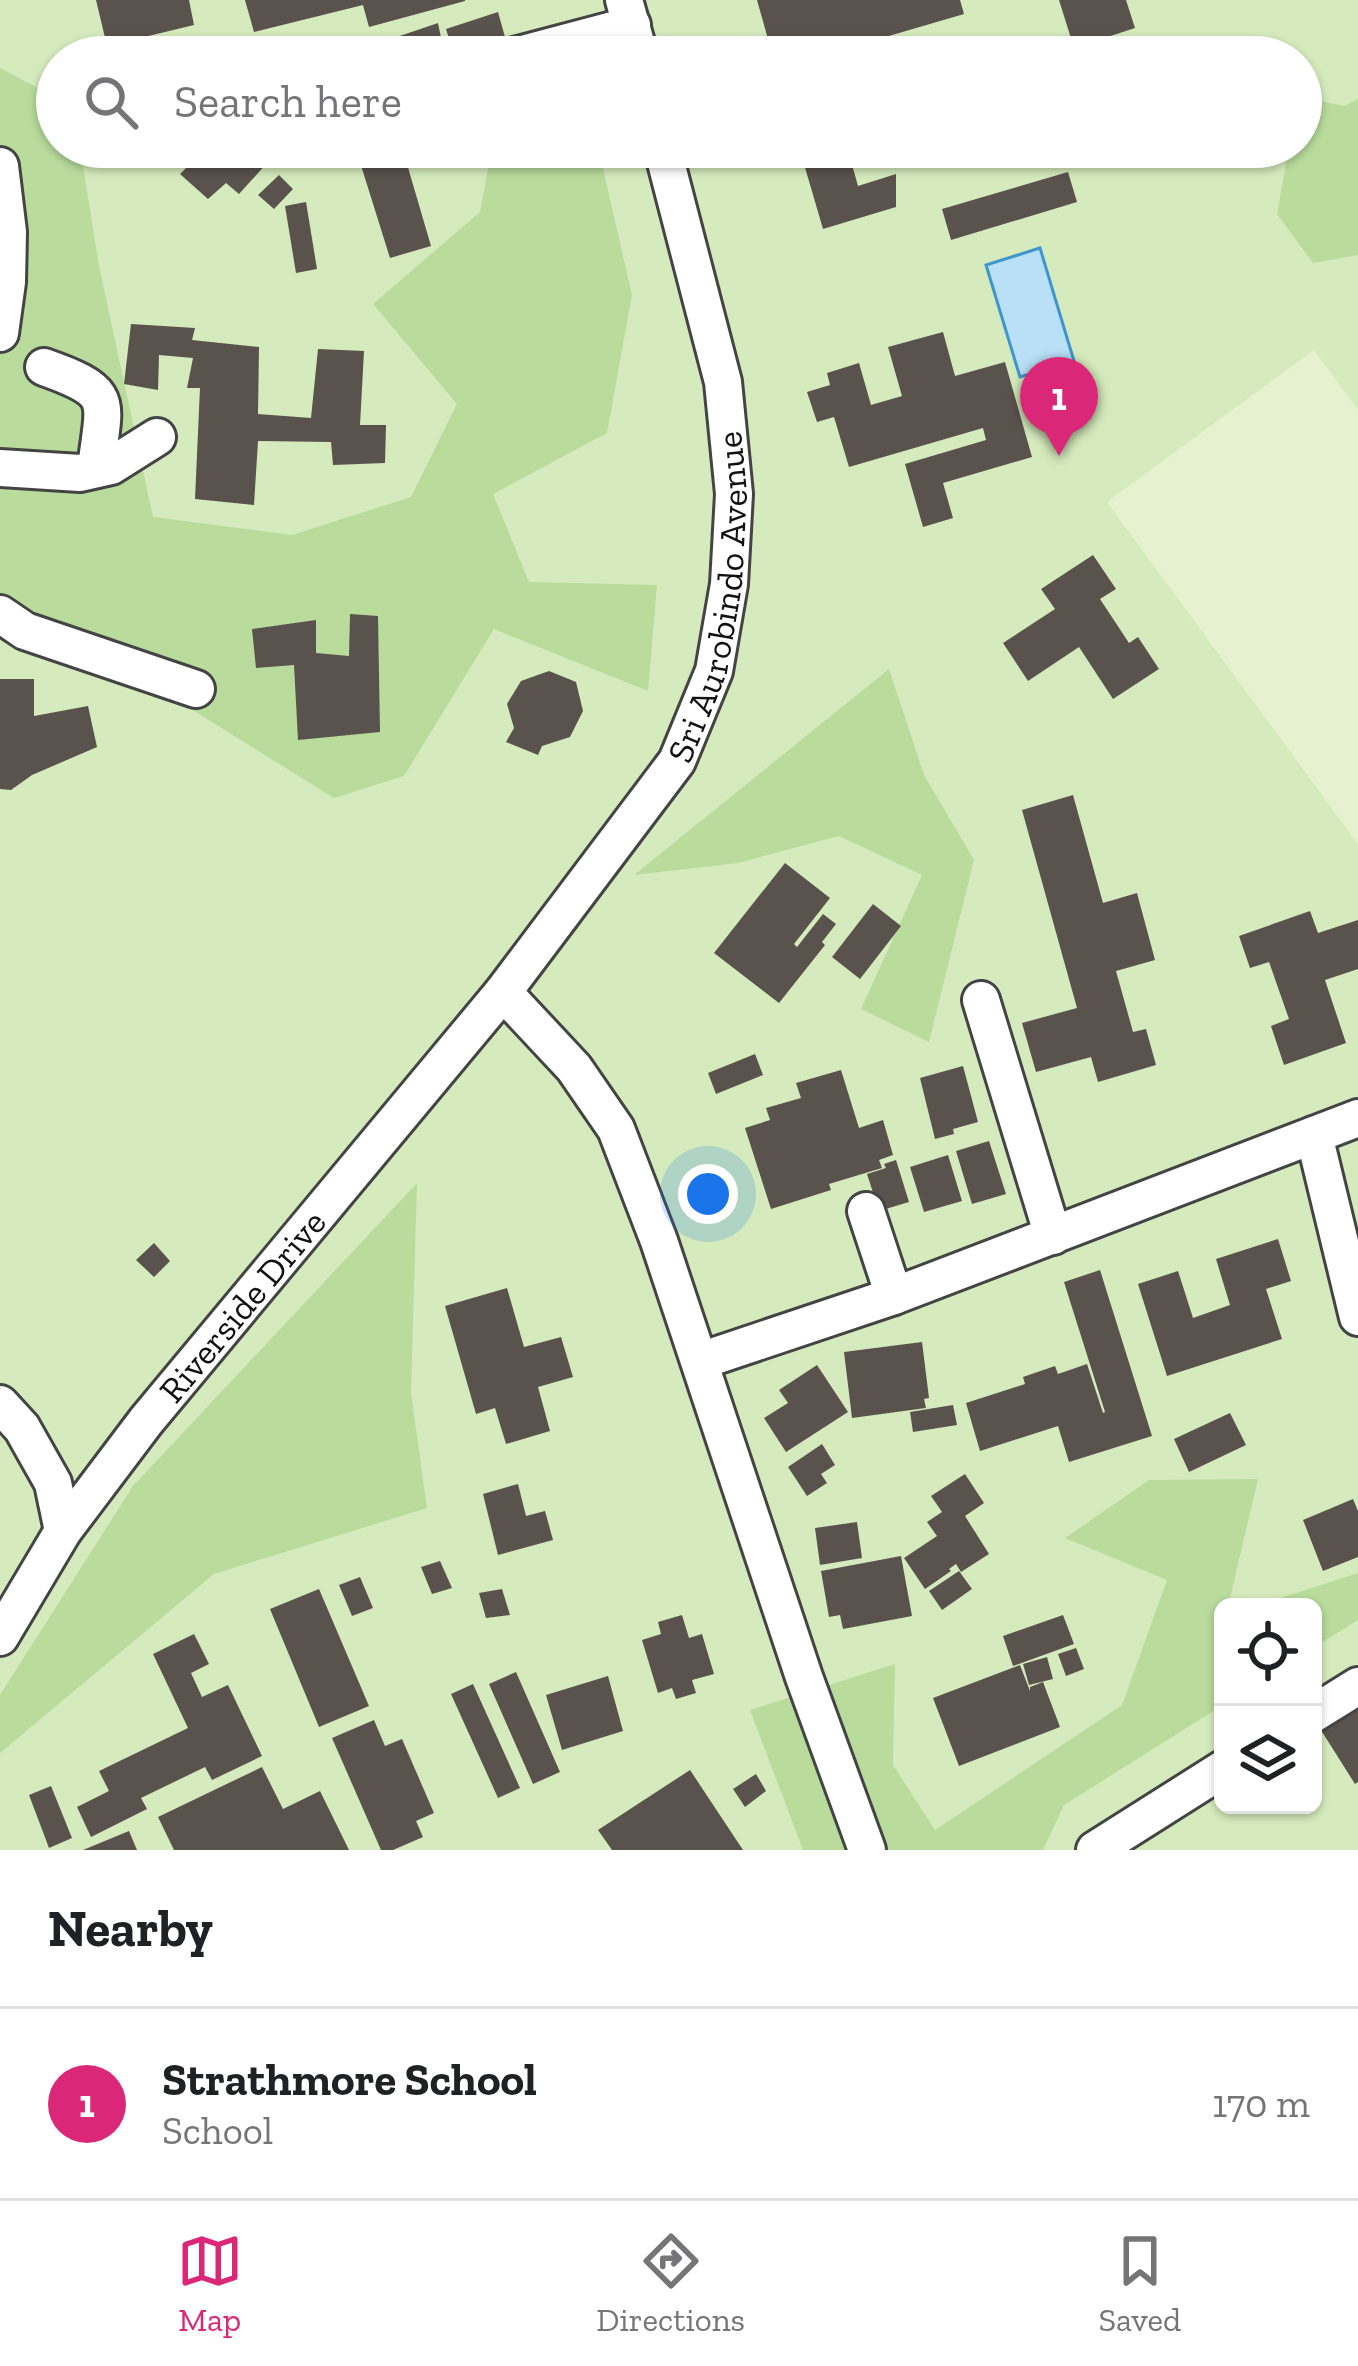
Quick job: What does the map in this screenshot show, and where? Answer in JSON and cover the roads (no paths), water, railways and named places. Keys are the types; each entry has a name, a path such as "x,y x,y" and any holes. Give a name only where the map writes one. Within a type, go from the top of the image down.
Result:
{"street":[{"path":"596,36 632,27"},
{"path":"0,166 8,232 0,333"},
{"name":"Sri Aurobindo Avenue","path":"503,992 677,760 714,671 729,584 734,494 729,433 723,382 667,168"},
{"path":"44,367 97,392 103,404 96,470"},
{"path":"0,468 96,470 111,466 158,436"},
{"path":"0,614 25,632 196,689"},
{"path":"503,992 574,1068 616,1129 659,1240 804,1677 867,1850"},
{"name":"Riverside Drive","path":"0,1637 63,1532 146,1420 503,992"},
{"path":"981,1000 1053,1236"},
{"path":"700,1361 894,1296 1358,1118"},
{"path":"1314,1135 1358,1317"},
{"path":"866,1211 894,1296"},
{"path":"0,1404 22,1428 53,1483 63,1532"},
{"path":"1322,1708 1358,1686"},
{"path":"1095,1850 1214,1775"}],"water":[{"path":"1040,248 1074,361 1020,377 986,265"}],"place":[{"name":"Strathmore School","path":"1059,456"}]}
